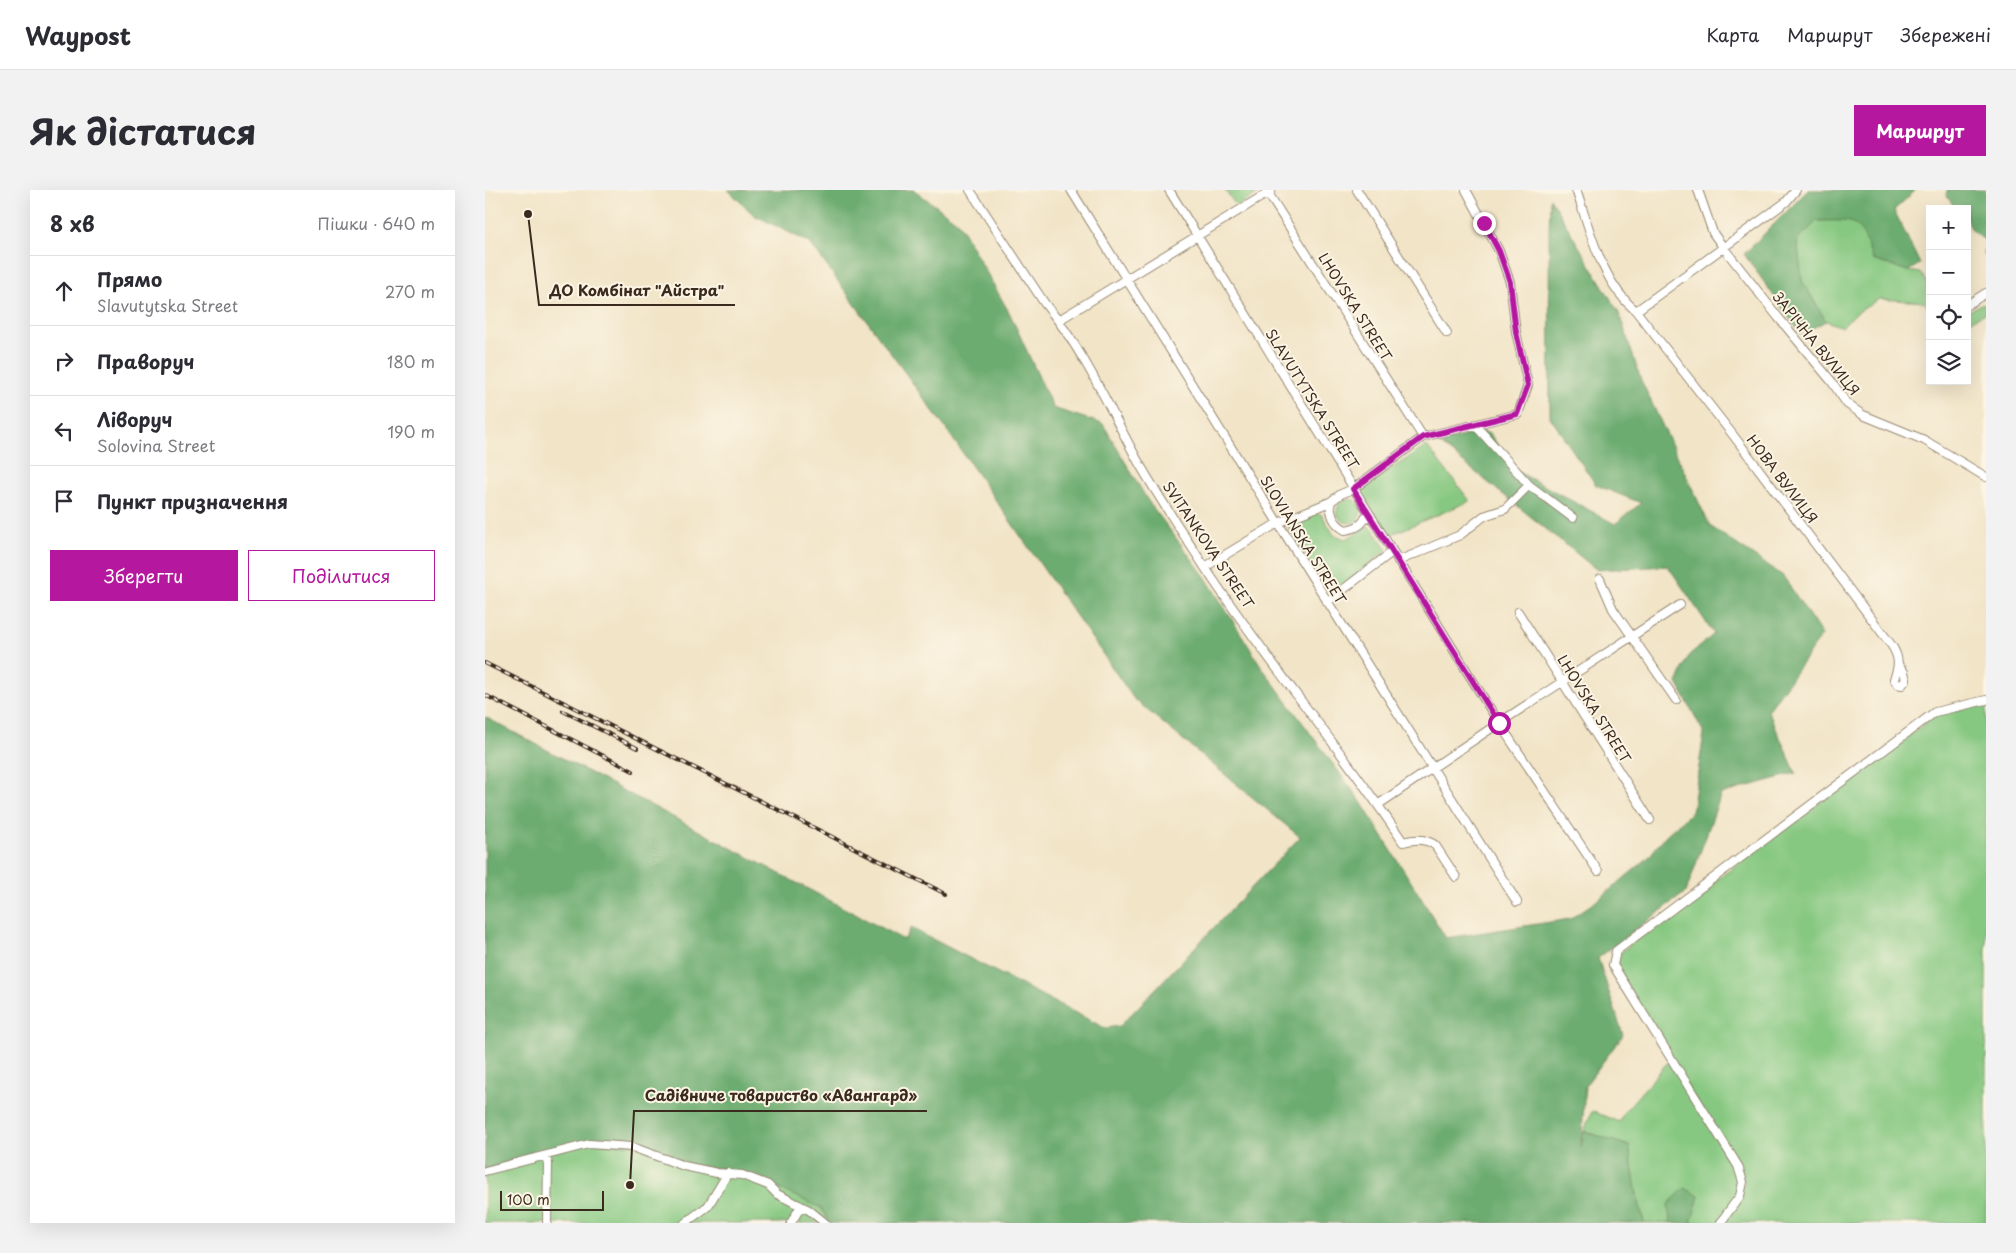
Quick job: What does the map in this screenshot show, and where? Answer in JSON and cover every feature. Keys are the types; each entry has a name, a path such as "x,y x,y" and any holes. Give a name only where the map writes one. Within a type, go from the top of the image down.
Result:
{"street":[{"name":"SVITANKOVA STREET","path":"970,190 1045,304 1059,320 1097,383 1140,464 1205,567 1303,704 1379,804 1403,842 1416,839 1431,842 1435,845 1456,877"},
{"name":"SLOVIANSKA STREET","path":"1071,190 1327,602 1517,902"},
{"name":"SLAVUTYTSKA STREET","path":"1169,190 1499,723 1598,871"},
{"path":"1357,190 1447,333"},
{"path":"1205,567 1278,523 1330,502 1353,489 1423,437 1517,414 1528,385 1516,332 1510,282 1499,251 1466,190"},
{"name":"НОВА ВУЛИЦЯ","path":"1576,190 1607,274 1623,300 1636,311 1733,434 1892,646 1898,657 1899,666"},
{"name":"ЗАРІЧНА ВУЛИЦЯ","path":"1698,190 1713,233 1778,317 1832,382 1847,404 1863,416 1925,440 1986,477"},
{"path":"1636,311 1786,202 1796,190"},
{"path":"1059,320 1198,237 1269,191"},
{"name":"LHOVSKA STREET","path":"1269,191 1423,437"},
{"path":"1971,302 1986,293"},
{"path":"1475,424 1529,485 1573,518"},
{"path":"1398,561 1460,535 1484,516 1505,509 1529,485"},
{"path":"1330,502 1333,518 1337,526 1345,530 1354,529 1364,522 1368,512"},
{"path":"1327,602 1392,552"},
{"path":"1600,578 1613,609 1676,700"},
{"path":"1379,804 1432,767 1680,606"},
{"name":"LHOVSKA STREET","path":"1518,612 1650,820"},
{"path":"1720,1223 1740,1196 1743,1182 1738,1166 1613,965 1616,951 1935,712 1986,700"},
{"path":"485,1171 589,1144 632,1147 684,1166 717,1173 742,1174 768,1185 777,1194 801,1206 825,1223"},
{"path":"546,1156 549,1182 547,1223"},
{"path":"685,1223 708,1206 728,1173"},
{"path":"791,1223 801,1206"}],"green space":[{"path":"728,190 914,190 958,222 1010,314 1053,408 1103,424 1148,501 1204,575 1263,669 1361,802 1446,938 1570,919 1599,899 1648,858 1666,835 1692,812 1704,733 1677,683 1689,655 1714,634 1668,566 1597,570 1439,443 1481,431 1490,434 1515,470 1615,524 1641,503 1596,485 1550,417 1550,198 1619,313 1641,380 1710,526 1783,576 1822,635 1768,711 1796,773 1721,794 1686,892 1598,958 1623,1035 1585,1086 1581,1147 1584,1131 1629,1146 1636,1190 1644,1223 830,1223 821,1208 743,1172 693,1165 631,1145 589,1142 485,1169 485,717 904,940 911,928 1105,1028 1120,1026 1300,837 1134,699 944,426 810,243 754,215"},
{"path":"1225,190 1260,190 1237,207"},
{"path":"1808,190 1913,190 1914,192 1894,210 1920,264 1908,271 1873,260 1864,236 1856,225 1842,221 1817,221 1797,240 1802,281 1826,321 1801,334 1744,254"},
{"path":"1947,190 1986,190 1986,241 1971,228 1971,205 1953,205 1946,195"},
{"path":"1851,220 1863,230 1873,260 1921,273 1926,281 1926,305 1924,302 1879,299 1855,314 1842,327 1826,321 1802,281 1797,240 1817,221"},
{"path":"1986,241 1986,258 1984,254"},
{"path":"1983,303 1986,306 1986,313 1971,320 1971,310"},
{"path":"1427,446 1470,501 1390,535 1359,489"},
{"path":"1344,499 1354,499 1361,506 1361,516 1354,523 1344,523 1337,516 1337,506"},
{"path":"1316,513 1322,515 1334,535 1346,539 1368,526 1374,530 1387,550 1336,591 1329,592 1287,526 1291,521"},
{"path":"1986,703 1986,1223 1721,1223 1745,1182 1615,965 1618,954 1936,715"},
{"path":"1671,1061 1738,1168 1740,1177 1739,1192 1718,1223 1691,1223 1699,1196 1669,1204 1670,1223 1644,1223 1636,1190 1629,1146 1584,1131 1592,1111 1619,1122 1625,1111 1666,1064"},
{"path":"594,1136 730,1166 821,1204 845,1223 485,1223 485,1160"},
{"path":"1685,1188 1699,1196 1691,1223 1670,1223 1668,1204"}],"railway":[{"path":"485,663 946,894"},
{"path":"485,695 633,771"},
{"path":"563,711 637,748"}],"place":[{"name":"ДО Комбінат \"Айстра\"","path":"528,214"},
{"name":"Садівниче товариство «Авангард»","path":"630,1185"}],"route":[{"path":"1484,223 1499,251 1510,282 1516,332 1528,385 1517,414 1423,437 1353,489 1499,723"}]}
